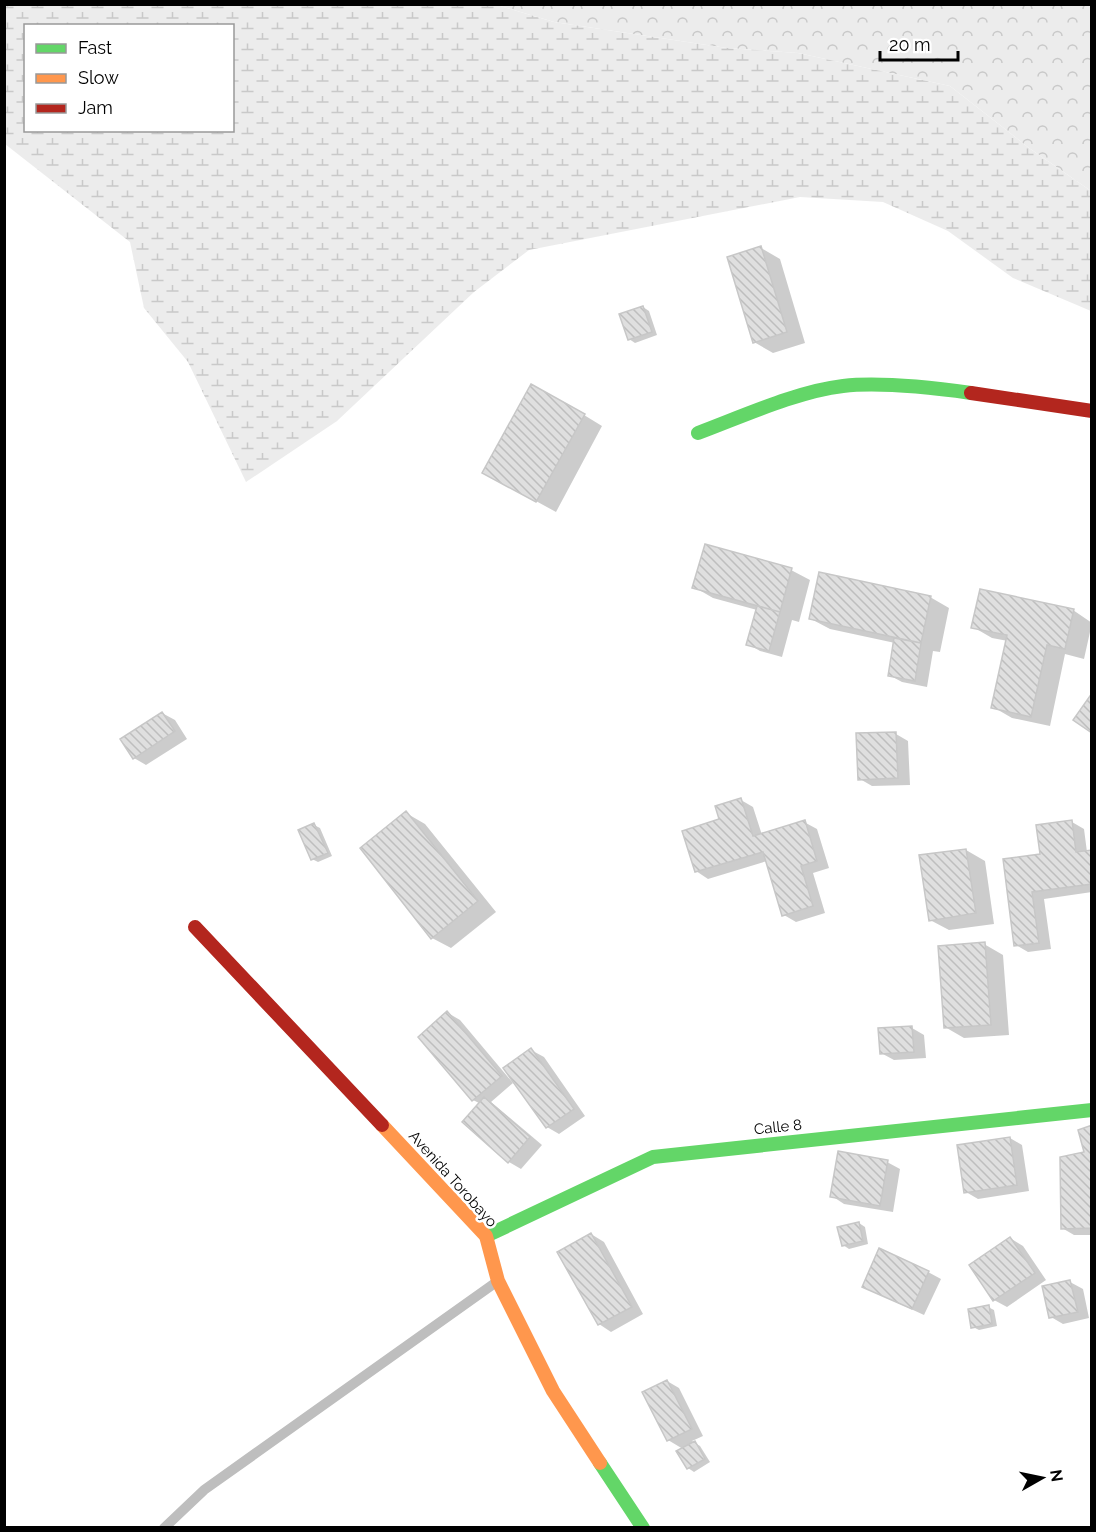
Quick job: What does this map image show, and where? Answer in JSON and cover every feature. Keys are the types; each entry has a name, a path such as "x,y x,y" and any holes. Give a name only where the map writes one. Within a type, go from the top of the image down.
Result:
{"street":[{"path":"698,433 806,394 843,386 948,390 1092,411"},
{"name":"Avenida Torobayo","path":"195,927 486,1236 498,1281 553,1390 643,1527"},
{"name":"Calle 8","path":"486,1236 653,1157 1092,1110"}],"lane":[{"path":"164,1527 204,1490 498,1281"}],"green space":[{"path":"4,5 497,5 554,22 727,48 798,53 950,86 1029,148 1091,191 1091,311 1013,278 948,231 883,202 800,197 529,250 474,292 337,421 246,482 188,362 144,308 130,242 5,144"},
{"path":"497,5 1091,5 1091,191 1029,148 950,86 798,53 727,48 554,22"}],"building":[{"path":"761,246 787,332 753,343 727,257"},
{"path":"643,306 652,332 628,340 619,314"},
{"path":"531,384 585,414 536,502 482,473"},
{"path":"705,544 792,568 780,612 692,588"},
{"path":"819,572 931,596 921,643 809,619"},
{"path":"980,589 1074,609 1065,649 1047,645 1031,717 991,708 1007,635 971,628"},
{"path":"757,606 780,612 769,651 746,645"},
{"path":"894,638 921,643 915,681 888,676"},
{"path":"1092,693 1092,733 1073,720"},
{"path":"162,712 175,731 133,759 120,739"},
{"path":"896,732 898,778 858,780 856,733"},
{"path":"741,798 753,836 805,820 817,861 801,866 813,906 782,916 763,852 695,872 682,831 719,819 715,806"},
{"path":"406,811 478,901 431,939 360,848"},
{"path":"1072,820 1076,852 1092,850 1092,884 1032,892 1039,943 1014,946 1003,859 1040,854 1036,825"},
{"path":"314,823 328,853 311,860 298,830"},
{"path":"966,849 976,913 929,921 919,855"},
{"path":"985,942 991,1025 944,1028 938,946"},
{"path":"447,1011 502,1076 472,1101 418,1037"},
{"path":"912,1026 914,1052 880,1054 878,1028"},
{"path":"531,1048 574,1109 546,1128 503,1068"},
{"path":"484,1097 530,1137 508,1163 462,1122"},
{"path":"1092,1125 1092,1228 1061,1229 1060,1157 1084,1152 1078,1130"},
{"path":"1010,1137 1017,1185 964,1193 957,1145"},
{"path":"838,1151 888,1160 880,1206 830,1197"},
{"path":"859,1222 863,1241 842,1246 837,1227"},
{"path":"591,1233 632,1307 598,1325 557,1252"},
{"path":"1010,1237 1035,1273 993,1301 969,1265"},
{"path":"879,1248 929,1271 912,1309 862,1287"},
{"path":"1070,1280 1078,1312 1049,1318 1042,1286"},
{"path":"989,1305 992,1324 971,1328 968,1309"},
{"path":"667,1380 692,1429 667,1441 642,1392"},
{"path":"695,1441 705,1459 687,1469 676,1451"}],"traffic: fast":[{"path":"698,433 807,393 843,386 890,385 971,393"},
{"path":"486,1236 653,1157 1092,1110"},
{"path":"600,1463 643,1528"}],"traffic: slow":[{"path":"382,1125 486,1236 498,1281 553,1391 600,1463"}],"traffic: jam":[{"path":"971,393 1092,411"},
{"path":"195,927 382,1125"}]}
